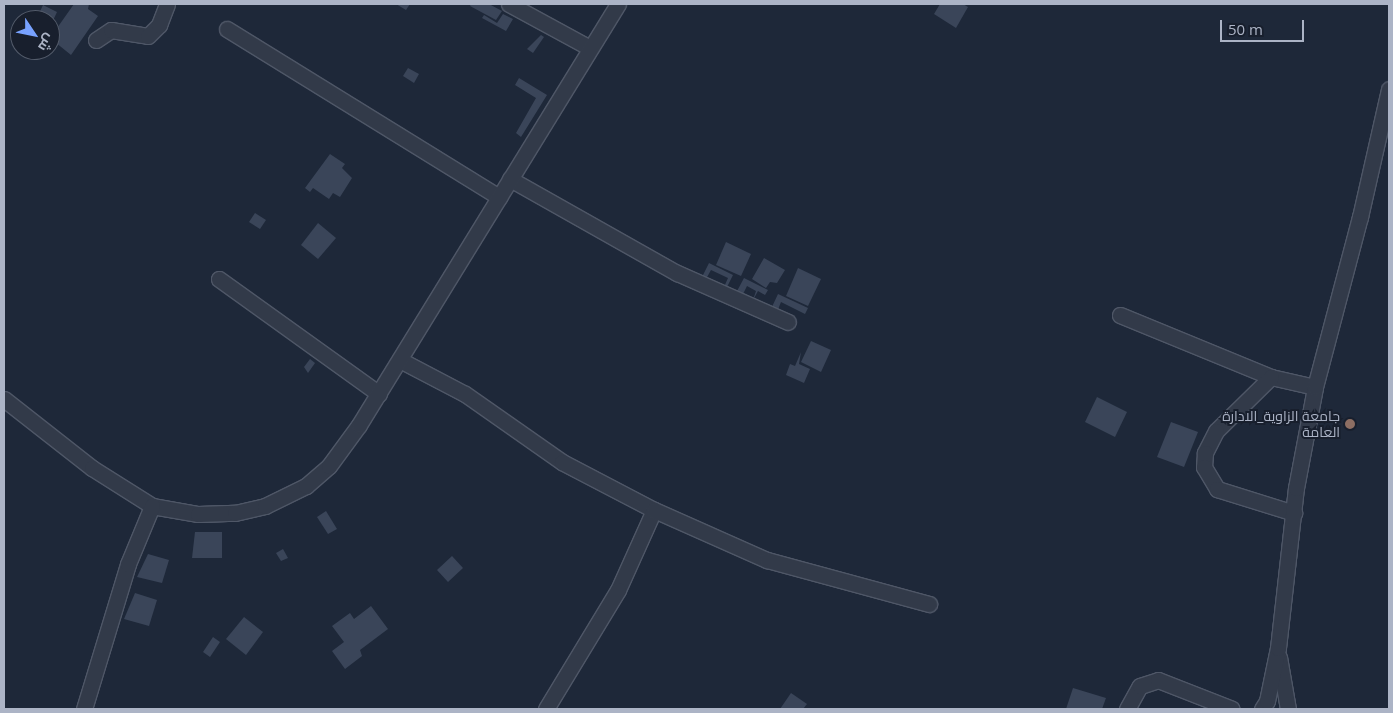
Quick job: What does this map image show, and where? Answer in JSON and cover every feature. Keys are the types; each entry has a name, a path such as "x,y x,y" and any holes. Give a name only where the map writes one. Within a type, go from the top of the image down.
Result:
{"street":[{"path":"96,40 111,30 148,36 159,24 167,4"},
{"path":"509,4 590,48"},
{"path":"4,399 92,468 152,506 198,514 235,513 266,506 293,494 329,466 379,394 618,4"},
{"path":"227,29 499,197"},
{"path":"1262,709 1267,702 1278,648 1294,513 1315,387 1360,217 1389,89"},
{"path":"510,179 677,273 788,322"},
{"path":"219,279 379,394"},
{"path":"1120,315 1270,377 1315,387"},
{"path":"400,360 465,394 562,462 654,510 767,560 929,604"},
{"path":"1270,377 1216,431 1205,452 1204,467 1217,489 1294,513"},
{"path":"84,709 128,564 152,506"},
{"path":"546,709 618,590 654,510"},
{"path":"1278,648 1288,709"},
{"path":"1126,709 1140,686 1158,680 1232,709"}],"building":[{"path":"74,4 89,4 88,9 98,16 71,55 60,46 60,24"},
{"path":"396,4 410,4 406,10"},
{"path":"471,4 489,4 502,11 496,20 470,6"},
{"path":"940,4 963,4 968,7 956,28 934,14"},
{"path":"43,5 53,10 41,10"},
{"path":"503,14 513,19 506,31 482,18 484,15 497,23"},
{"path":"541,35 544,37 533,53 527,49"},
{"path":"408,68 419,74 414,83 403,76"},
{"path":"519,78 547,95 521,137 516,133 536,98 515,85"},
{"path":"330,154 345,164 342,168 352,178 340,197 333,193 329,199 313,188 310,192 305,188"},
{"path":"255,213 266,220 260,229 249,222"},
{"path":"318,223 336,238 318,259 301,245"},
{"path":"726,242 751,254 741,276 716,265"},
{"path":"764,258 785,270 777,283 770,282 766,288 752,279"},
{"path":"709,263 733,275 726,289 724,287 728,278 711,270 706,279 702,277"},
{"path":"798,268 821,279 808,306 786,296"},
{"path":"744,278 768,290 765,295 758,291 753,300 756,291 747,286 742,296 736,293"},
{"path":"778,294 808,308 805,314 781,302 777,312 771,309"},
{"path":"811,341 831,350 821,372 801,362"},
{"path":"801,352 799,364 810,369 804,383 786,375 790,364 795,366"},
{"path":"310,359 315,363 308,373 304,367"},
{"path":"1097,397 1127,412 1115,437 1085,422"},
{"path":"1171,422 1198,432 1184,467 1157,457"},
{"path":"326,511 337,529 328,534 317,517"},
{"path":"195,532 222,532 222,558 192,558"},
{"path":"283,549 288,558 281,561 276,553"},
{"path":"148,554 169,560 162,583 137,577"},
{"path":"452,556 463,568 448,582 437,570"},
{"path":"135,593 157,600 149,626 124,619"},
{"path":"371,606 388,629 360,650 362,656 345,669 332,651 344,642 332,626 350,613 354,619"},
{"path":"244,617 263,632 246,655 226,639"},
{"path":"213,637 220,642 210,657 203,652"},
{"path":"1073,688 1106,698 1102,709 1066,709"},
{"path":"791,693 807,704 803,709 780,709"}],"place":[{"name":"جامعة الزاوية_الادارة العامة","path":"1350,424"}]}
